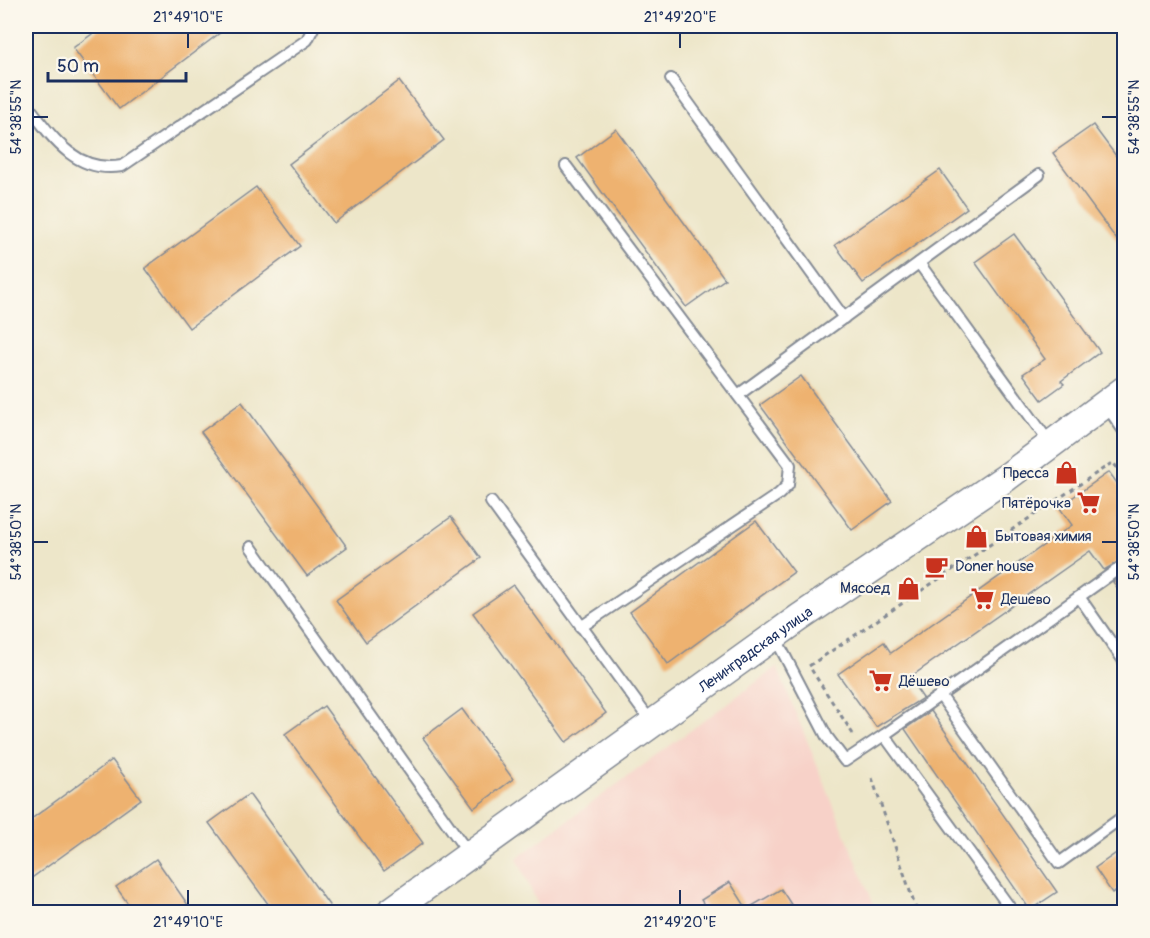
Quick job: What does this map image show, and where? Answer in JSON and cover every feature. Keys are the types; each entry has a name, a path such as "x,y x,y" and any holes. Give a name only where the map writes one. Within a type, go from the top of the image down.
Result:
{"street":[{"name":"Ленинградская улица","path":"390,912 775,636 1051,445 1115,398"}],"lane":[{"path":"26,104 63,149 76,159 93,166 122,166 307,40 314,26"},
{"path":"671,80 844,318"},
{"path":"566,166 790,465 788,485 581,627"},
{"path":"738,395 1039,175"},
{"path":"919,263 1051,445"},
{"path":"1115,398 1125,430"},
{"path":"491,502 653,725"},
{"path":"251,546 469,855"},
{"path":"775,636 827,737 845,761 1125,565"},
{"path":"1080,598 1125,661"},
{"path":"940,695 1059,863 1125,816"},
{"path":"884,735 1012,912"}],"path":[{"path":"853,734 809,666 1113,462 1125,478"},
{"path":"872,778 917,912"}],"shaded area":[{"path":"777,667 877,912 541,912 517,858"}],"building":[{"path":"103,26 229,26 119,109 73,48"},
{"path":"399,81 444,140 334,223 289,164"},
{"path":"1093,125 1125,168 1125,251 1053,153"},
{"path":"616,129 725,279 686,307 577,158"},
{"path":"940,170 967,208 863,283 835,245"},
{"path":"256,187 300,246 189,328 145,268"},
{"path":"1014,234 1100,352 1061,381 1064,384 1042,400 1023,374 1045,359 975,262"},
{"path":"801,376 892,501 852,530 760,405"},
{"path":"242,402 347,547 307,576 201,432"},
{"path":"1109,472 1125,494 1125,558 1104,570 1090,551 909,678 923,698 876,727 838,674 884,642 891,653 1072,525 1059,507"},
{"path":"451,517 481,558 366,642 336,600"},
{"path":"756,521 794,572 668,664 630,612"},
{"path":"1125,574 1125,598 1113,582"},
{"path":"513,585 606,713 566,742 473,613"},
{"path":"324,706 423,843 384,871 285,734"},
{"path":"462,709 513,779 474,808 423,738"},
{"path":"931,711 1057,892 1030,910 905,729"},
{"path":"112,760 141,799 26,882 26,823"},
{"path":"249,794 334,912 274,912 209,823"},
{"path":"1125,847 1125,885 1112,893 1095,868"},
{"path":"156,859 193,912 134,912 116,887"},
{"path":"730,882 747,909 781,889 796,912 709,912 701,900"}],"place":[{"name":"Пресса","path":"1067,473"},
{"name":"Пятёрочка","path":"1089,503"},
{"name":"Бытовая химия","path":"977,536"},
{"name":"Doner house","path":"937,566"},
{"name":"Мясоед","path":"908,588"},
{"name":"Дешево","path":"983,599"},
{"name":"Дёшево","path":"881,681"}]}
